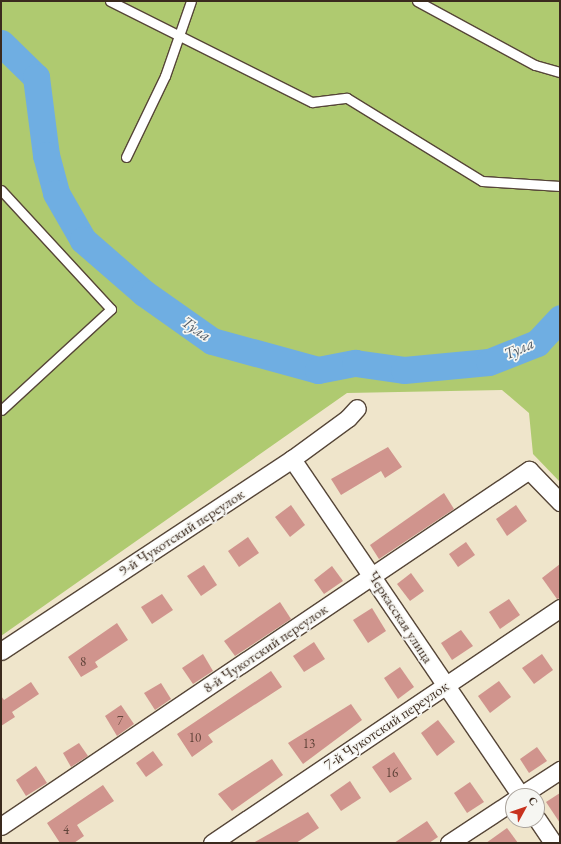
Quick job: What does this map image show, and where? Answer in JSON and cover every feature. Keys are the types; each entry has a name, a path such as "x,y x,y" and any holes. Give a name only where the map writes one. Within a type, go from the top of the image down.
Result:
{"street":[{"name":"9-й Чукотский переулок","path":"1,651 292,459 348,418 357,408"},
{"name":"Черкасская улица","path":"292,459 374,576 513,788"},
{"name":"8-й Чукотский переулок","path":"1,826 374,576 529,470 560,502"},
{"name":"7-й Чукотский переулок","path":"212,843 560,608"},
{"path":"533,788 560,770"},
{"path":"449,843 505,806"},
{"path":"543,828 553,843"}],"lane":[{"path":"110,1 312,102 347,98 482,181 560,186"},
{"path":"126,157 165,76 191,1"},
{"path":"417,1 535,65 560,72"},
{"path":"1,190 4,200 111,309 1,410"}],"green space":[{"path":"1,1 560,1 560,482 533,454 529,413 502,390 347,393 1,636"}],"building":[{"path":"388,447 402,467 385,478 381,471 341,495 331,479"},
{"path":"444,493 454,509 379,559 370,545"},
{"path":"291,505 305,525 290,537 275,517"},
{"path":"516,505 527,521 507,536 496,519"},
{"path":"248,537 259,553 239,567 228,551"},
{"path":"466,542 475,555 458,567 449,554"},
{"path":"560,564 560,598 557,599 542,578"},
{"path":"204,565 217,585 201,596 187,576"},
{"path":"332,566 343,581 324,594 314,580"},
{"path":"411,573 424,591 410,601 397,584"},
{"path":"162,594 173,610 152,624 141,607"},
{"path":"509,599 520,615 500,629 489,612"},
{"path":"280,602 291,619 235,656 224,641"},
{"path":"372,608 386,631 368,643 353,620"},
{"path":"117,623 128,640 95,662 98,667 81,677 68,657"},
{"path":"461,630 473,646 452,660 441,643"},
{"path":"314,642 325,659 304,672 293,656"},
{"path":"203,654 213,671 193,684 182,668"},
{"path":"542,654 553,670 534,684 522,668"},
{"path":"400,667 414,687 398,699 384,678"},
{"path":"271,671 282,687 208,735 213,742 192,757 177,734"},
{"path":"499,681 511,697 490,713 478,696"},
{"path":"31,682 39,694 12,712 15,717 1,726 1,696 4,700"},
{"path":"161,683 171,699 155,710 144,693"},
{"path":"351,704 362,720 303,764 288,743"},
{"path":"121,705 134,724 117,736 105,716"},
{"path":"438,720 455,742 437,756 421,733"},
{"path":"79,743 88,756 71,767 63,753"},
{"path":"537,747 547,761 529,773 520,759"},
{"path":"153,751 163,765 146,777 136,763"},
{"path":"394,752 412,779 390,793 372,767"},
{"path":"272,759 283,775 232,811 218,794"},
{"path":"36,766 47,783 26,796 16,780"},
{"path":"350,781 361,798 341,811 330,795"},
{"path":"470,782 484,802 467,813 454,793"},
{"path":"103,785 114,801 77,825 84,836 74,843 60,843 47,823"},
{"path":"560,793 560,823 546,802"},
{"path":"308,812 319,828 296,843 253,843"},
{"path":"427,821 438,837 429,843 394,843"},
{"path":"507,828 518,843 486,843"}],"waterway":[{"name":"Тула","path":"1,43 36,77 46,155 56,193 83,240 144,293 212,341 318,370 355,363 404,370 489,362 537,343 560,318"}]}
